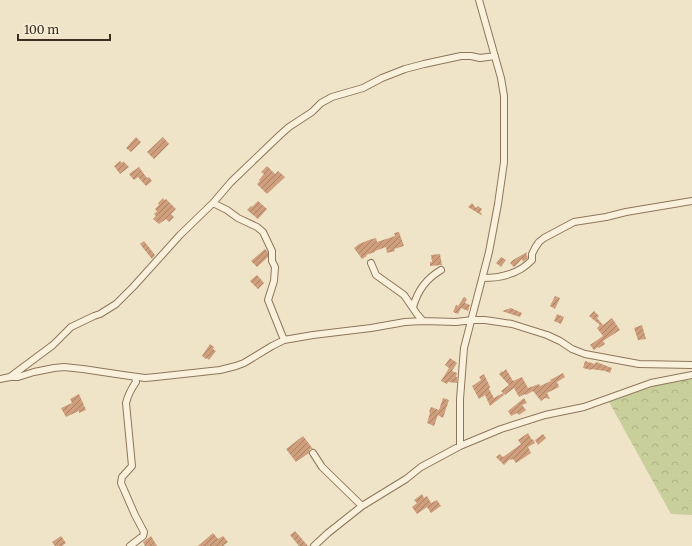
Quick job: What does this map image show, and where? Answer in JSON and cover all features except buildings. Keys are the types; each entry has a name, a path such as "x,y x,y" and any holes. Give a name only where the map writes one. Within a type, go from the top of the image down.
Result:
{"street":[{"path":"460,446 460,399 464,348 490,252 504,162 504,96 501,78 479,0"},
{"path":"10,377 53,345 71,327 100,314 116,304 180,235 213,203 231,182 271,143 312,112 321,103 332,97 363,88 382,78 424,64 461,56 480,58 495,56"},
{"path":"483,278 501,277 516,273 528,265 532,260 532,254 535,248 544,238 574,222 692,201"},
{"path":"213,203 257,227 263,232 272,251 272,261 275,267 274,281 268,300 284,340"},
{"path":"371,263 376,275 404,295 423,320"},
{"path":"413,307 414,301 422,286 431,276 440,270"},
{"path":"0,379 18,377 34,372 64,367 135,377 156,377 220,370 244,363 284,340 423,320 456,322 485,320 512,324 547,335 572,349 599,356 639,364 692,365"},
{"path":"314,546 362,506 406,479 421,467 460,446 501,429 545,415 584,407 651,383 692,375"},
{"path":"130,546 143,536 144,532 121,484 122,477 132,466 126,403 128,396 136,382 135,377"},
{"path":"313,453 322,467 362,506"}],"green space":[{"path":"692,379 692,515 671,514 609,402 658,385"}]}
